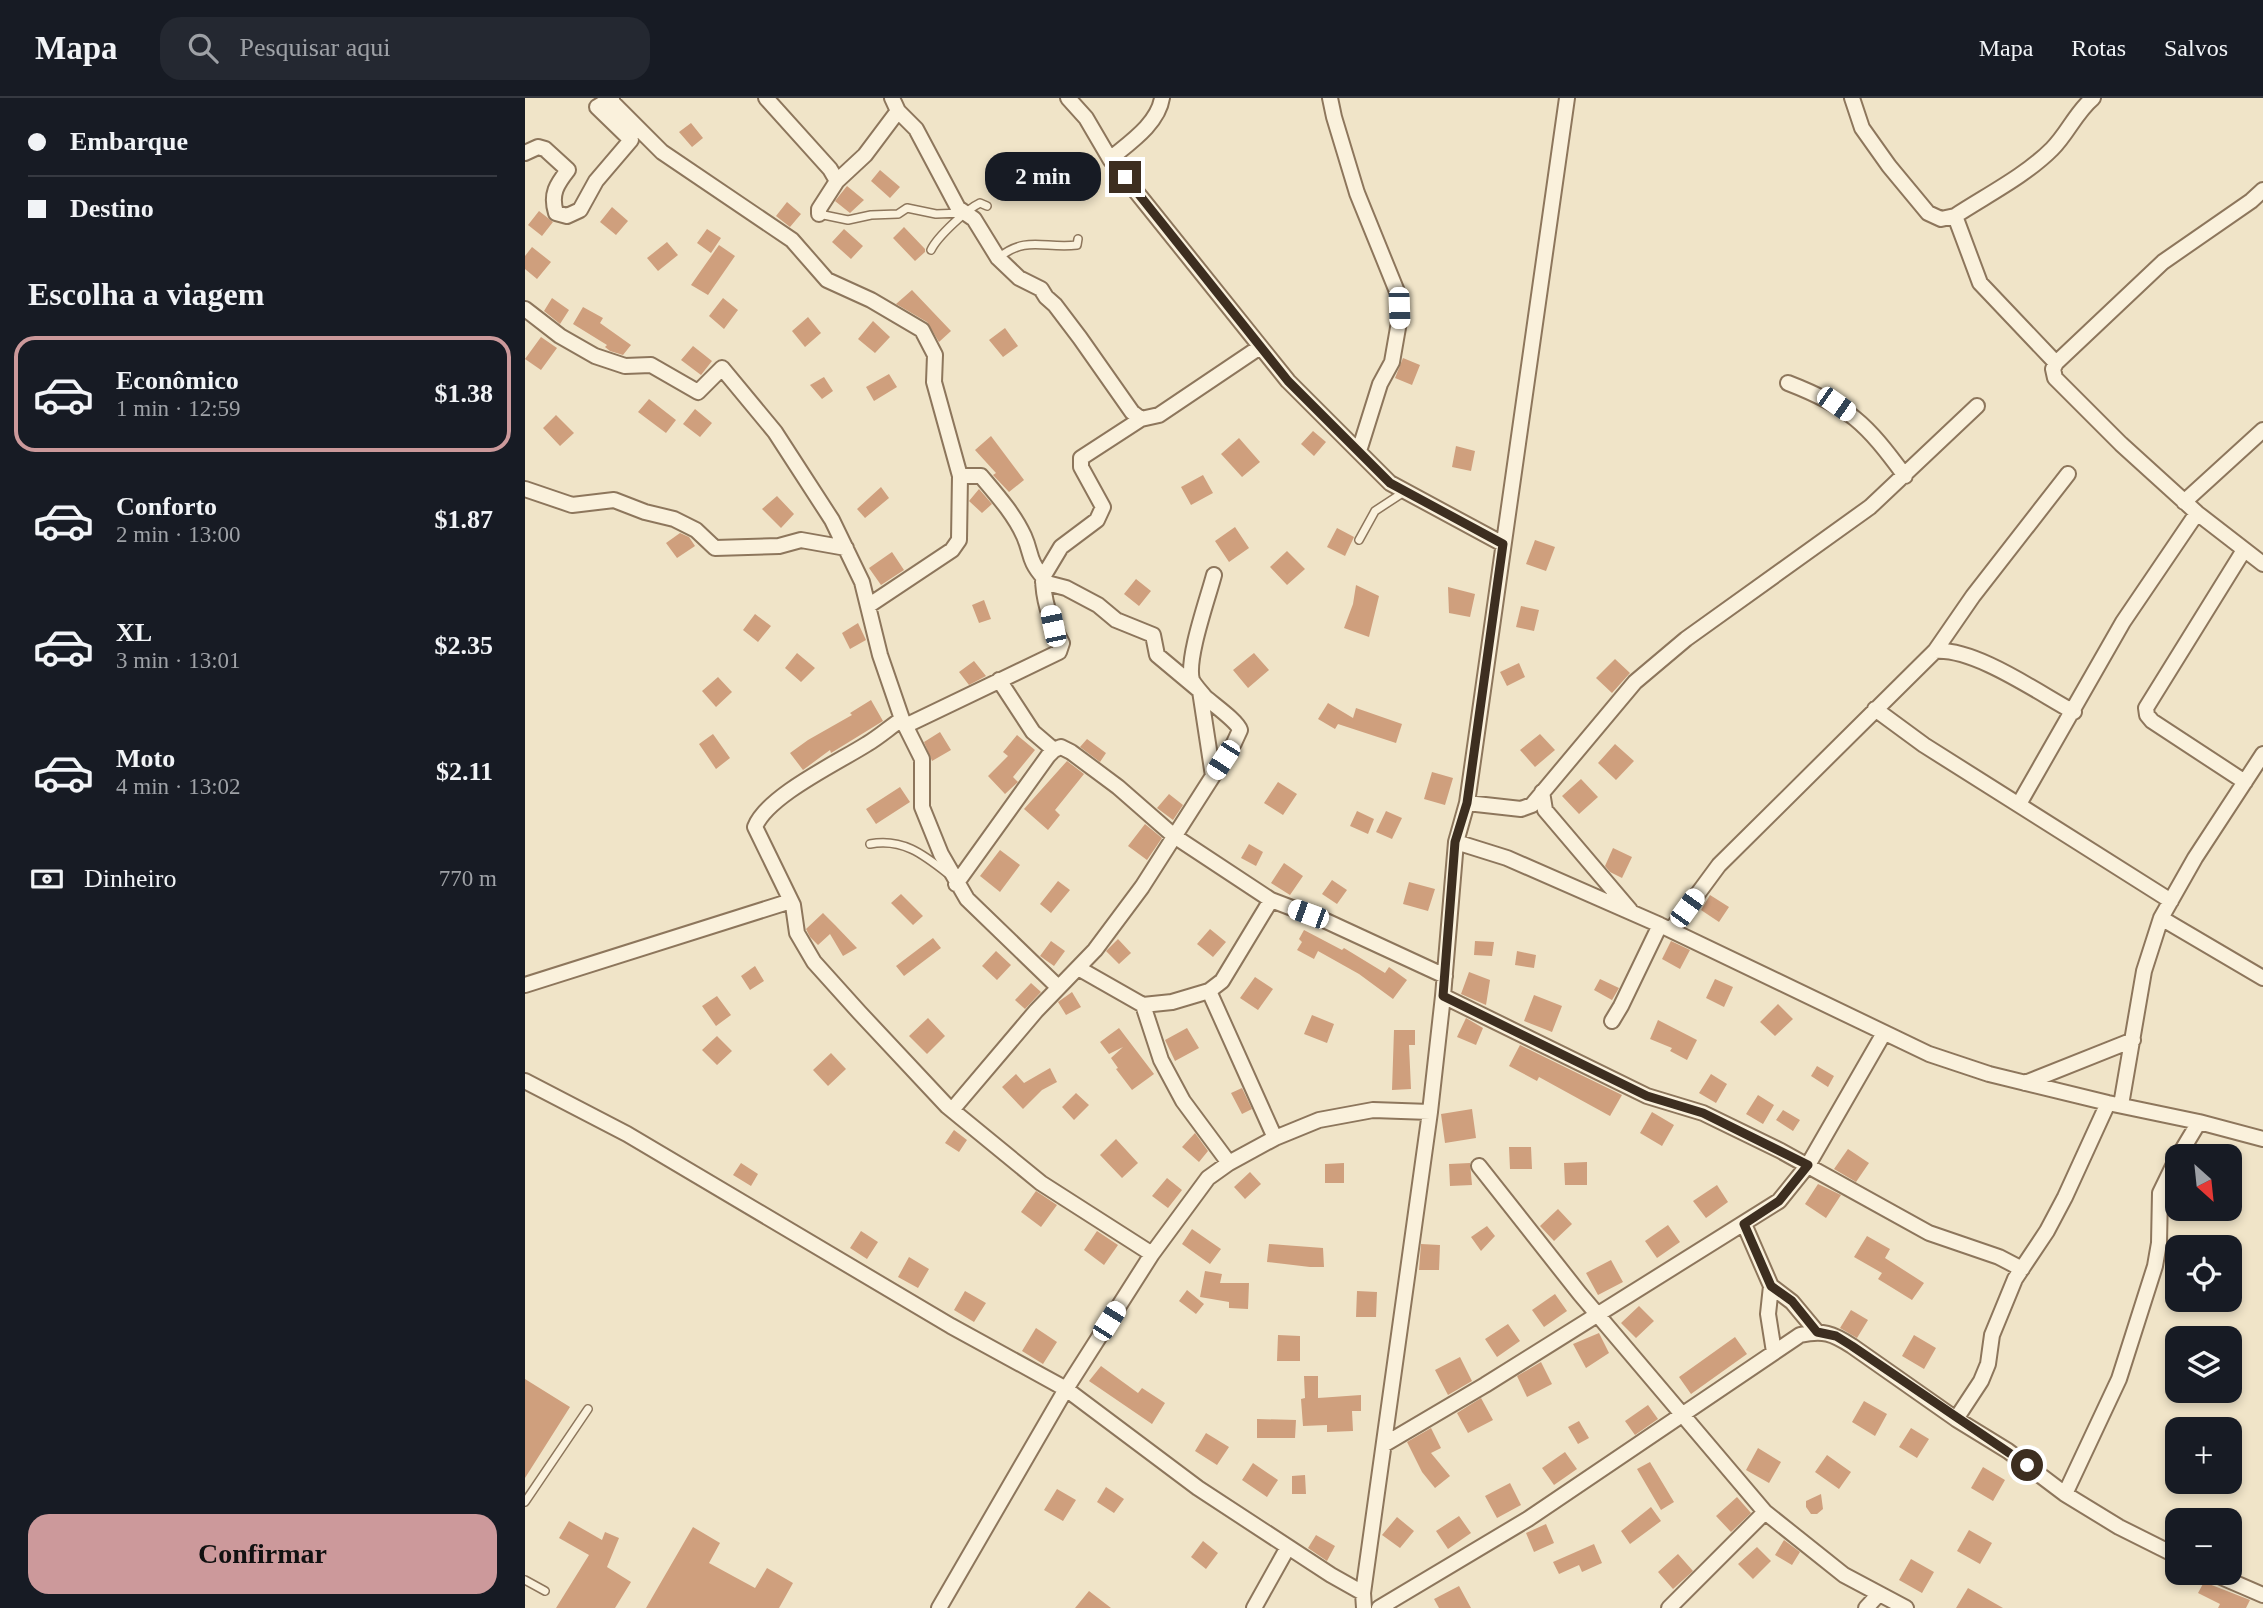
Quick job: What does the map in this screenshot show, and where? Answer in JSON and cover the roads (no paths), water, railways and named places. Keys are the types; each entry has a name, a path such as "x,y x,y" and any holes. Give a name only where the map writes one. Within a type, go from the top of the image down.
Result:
{"street":[{"path":"1068,98 1086,118 1110,159 1288,381 1390,483 1503,544"},
{"path":"1110,159 1138,136 1157,114 1162,98"},
{"path":"1330,98 1333,117 1357,193 1398,294 1399,322 1392,362 1380,384 1359,451"},
{"path":"1364,1608 1363,1592 1430,1112 1445,976 1455,842 1467,803 1567,98"},
{"path":"1851,98 1862,128 1889,166 1928,213 1941,219 1955,216 2035,163 2053,148 2082,107 2093,98"},
{"path":"525,136 531,150 545,149 568,170 556,186 552,201 556,213 568,216 580,210 596,181 631,140 597,107 611,99 662,152 792,240 827,280 871,300 922,330 935,355 934,382 960,476 960,540 952,550 868,606"},
{"path":"767,99 830,169 837,181"},
{"path":"819,214 819,209 837,181 865,155 895,104 916,129 958,208 974,219 998,258 1019,278 1041,289 1045,297 1055,305 1132,412 1141,419"},
{"path":"2263,190 2163,262 2056,363 2053,369 2055,378 2121,444 2197,513 2263,564"},
{"path":"1955,216 1980,283 2056,363"},
{"path":"525,309 560,336 594,356 625,366 651,365 698,392 722,368 775,432 832,520 862,582 880,654 904,722 922,759 922,807 955,881 967,899 1058,987"},
{"path":"1152,1254 1041,1183 952,1110 814,962 797,933 791,901 755,827 760,815 789,791 904,722 1059,652 1062,643 1053,626 1044,597 1043,580 1061,547 1097,520 1103,507 1081,467 1081,458 1141,419 1159,415 1259,347"},
{"path":"1788,383 1836,404 1856,417 1879,441 1905,476"},
{"path":"1467,803 1521,809 1532,805 1635,682 1686,639 1870,507 1977,406"},
{"path":"2184,502 2263,430"},
{"path":"1612,1021 1665,927 1719,865 1934,651 1973,596 2069,474"},
{"path":"952,1110 1058,987 1095,950 1134,897 1240,730 1237,722 1221,713 1200,691 1157,655 1153,635 1116,620 1098,605 1066,588 1043,580 1032,565 1024,537 1005,503 981,476 960,476"},
{"path":"525,489 572,505 614,500 674,519 696,530 715,548 767,547 801,540 846,548"},
{"path":"2019,804 2074,712 2123,622 2197,513"},
{"path":"2244,550 2146,708 2152,722 2245,782"},
{"path":"1213,776 1200,691 1193,681 1190,665 1214,575"},
{"path":"1934,651 1949,650 1973,656 2074,712"},
{"path":"999,680 1033,732 1054,750"},
{"path":"1875,709 1924,745 2171,901"},
{"path":"955,881 1054,750 1061,747 1118,788 1174,836 1271,900 1326,921 1445,976"},
{"path":"1956,1419 1981,1381 1988,1364 1992,1335 2007,1294 2065,1197 2115,1104 2133,1040 2144,971 2161,918 2195,858 2263,754"},
{"path":"1542,793 1545,810 1634,913"},
{"path":"1455,842 1507,858 1634,913 1929,1054 2025,1083 2263,1139"},
{"path":"1078,968 1143,1005 1172,1002 1209,991 1222,981 1271,900"},
{"path":"525,985 791,901"},
{"path":"2161,918 2263,978"},
{"path":"1209,991 1275,1138"},
{"path":"1443,996 1647,1096 1703,1113 1808,1165 1929,1233 1999,1257 2022,1269"},
{"path":"1143,1005 1161,1060 1183,1101 1229,1163"},
{"path":"1385,1444 1485,1385 1779,1201 1808,1165 1884,1032"},
{"path":"2025,1083 2133,1040"},
{"path":"525,1081 627,1134 951,1326 1066,1389 1198,1488 1331,1575 1363,1592"},
{"path":"939,1608 1066,1389 1152,1254 1208,1178 1229,1163 1275,1138 1319,1120 1373,1110 1430,1112"},
{"path":"2186,1144 2199,1122"},
{"path":"1479,1166 1597,1315 1765,1512 1844,1575 1906,1608"},
{"path":"2065,1494 2119,1379 2155,1266 2161,1193 2165,1184"},
{"path":"1744,1224 1771,1286 1769,1314 1774,1352"},
{"path":"1771,1286 1792,1301 1817,1332"},
{"path":"1379,1608 1528,1519 1800,1335 1817,1332 1836,1336 1844,1341 1956,1419 2008,1451 2065,1494 2119,1527 2165,1550"},
{"path":"1669,1608 1765,1512"},
{"path":"1254,1608 1288,1547"},
{"path":"2240,1585 2263,1595"},
{"path":"1866,1608 1878,1595"}],"lane":[{"path":"931,250 935,242 964,213 980,203 987,206"},
{"path":"819,214 848,220 871,215 898,214 907,208 936,214 964,213"},
{"path":"998,258 1024,244 1060,247 1077,245 1078,239"},
{"path":"1359,540 1375,511 1405,492"},
{"path":"870,844 897,844 921,852 955,881"},
{"path":"525,1502 588,1409"},
{"path":"525,1580 545,1591"}]}
